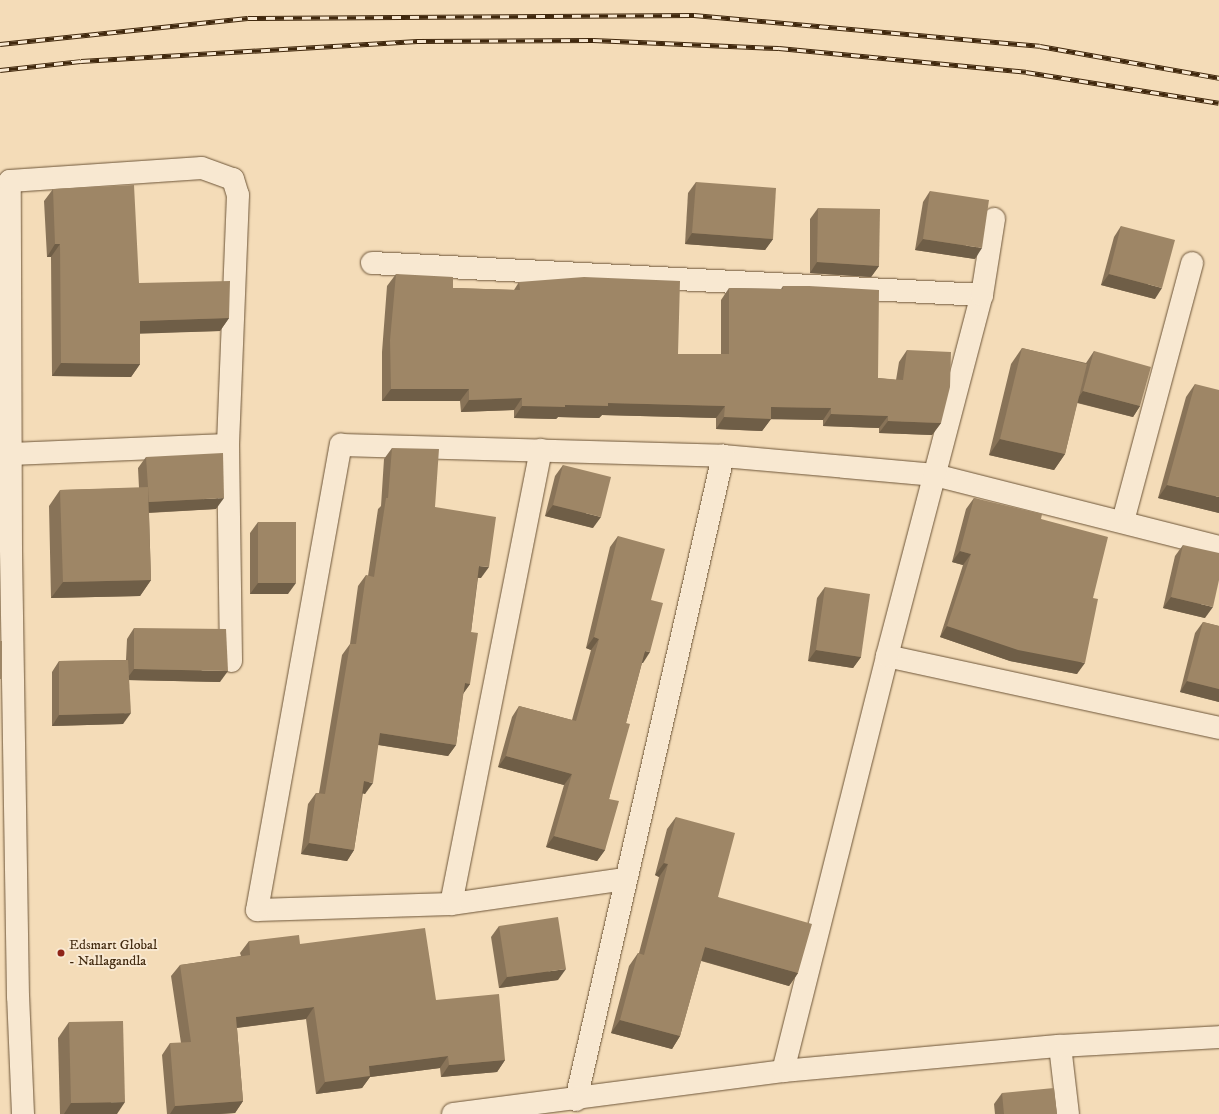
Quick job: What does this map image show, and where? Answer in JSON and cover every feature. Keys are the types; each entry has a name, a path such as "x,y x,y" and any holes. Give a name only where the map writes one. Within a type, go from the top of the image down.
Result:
{"street":[{"path":"23,1114 17,981 10,454 10,181 202,168 233,179 238,195 228,445 231,661"},
{"path":"783,1070 887,656 982,295 994,219"},
{"path":"1123,521 1192,263"},
{"path":"372,264 982,295"},
{"path":"10,454 228,445"},
{"path":"625,879 451,904 257,910 341,445 722,456 935,475 1123,521 1219,547"},
{"path":"451,904 541,450"},
{"path":"576,1100 722,456"},
{"path":"887,656 1219,728"},
{"path":"453,1114 488,1112 783,1070 1060,1046 1219,1037"},
{"path":"1060,1046 1068,1114"}],"building":[{"path":"696,182 776,188 773,239 692,233"},
{"path":"134,185 139,283 230,281 229,318 140,321 140,364 61,363 60,244 55,244 53,189"},
{"path":"930,191 989,200 982,248 923,239"},
{"path":"818,208 880,209 879,266 817,262"},
{"path":"1121,226 1175,240 1162,288 1109,274"},
{"path":"396,274 453,277 453,288 520,290 519,282 584,277 680,281 678,354 729,354 729,288 783,289 783,286 809,286 879,290 878,378 903,380 907,350 951,352 950,387 941,423 888,421 888,416 831,414 831,408 771,407 771,419 724,417 725,406 608,403 608,406 522,406 522,398 469,400 469,389 391,389 390,340"},
{"path":"1022,348 1087,364 1065,454 1000,439"},
{"path":"1094,351 1151,367 1140,406 1083,391"},
{"path":"1195,384 1219,390 1219,497 1167,485"},
{"path":"392,448 439,449 435,507 496,517 489,567 479,566 471,632 478,633 470,684 465,683 456,745 380,733 373,783 364,781 354,850 309,843 316,793 325,794 350,644 356,644 366,575 374,577 386,498 388,498"},
{"path":"223,453 224,498 149,502 146,457"},
{"path":"563,465 611,477 601,517 553,505"},
{"path":"148,487 151,580 63,582 60,490"},
{"path":"974,498 1042,514 1041,519 1108,537 1093,598 1098,599 1085,663 1018,650 947,626 971,554 960,551"},
{"path":"258,522 296,522 296,583 258,583"},
{"path":"618,536 665,549 651,600 663,603 650,652 645,651 626,723 630,724 609,799 619,801 605,850 554,836 572,774 506,756 519,706 576,721 599,639 594,637"},
{"path":"1183,545 1219,553 1219,580 1213,607 1171,597"},
{"path":"825,587 870,594 861,657 816,650"},
{"path":"1203,622 1219,626 1219,689 1187,681"},
{"path":"134,628 226,629 228,671 134,669"},
{"path":"0,641 2,641 2,679 0,679"},
{"path":"128,660 131,713 59,715 59,661"},
{"path":"676,817 735,833 718,897 812,924 798,973 705,947 680,1036 620,1020 638,953 644,955 668,864 664,863"},
{"path":"558,917 566,969 507,977 499,926"},
{"path":"425,928 436,1000 499,994 505,1060 449,1065 448,1056 369,1066 370,1076 325,1082 314,1007 236,1017 243,1101 175,1106 170,1043 191,1042 180,965 250,955 249,941 299,935 300,944"},
{"path":"123,1021 125,1102 71,1103 69,1022"},
{"path":"1054,1088 1057,1114 1004,1114 1002,1093"}],"railway":[{"path":"0,44 248,18 694,15 1040,46 1219,78"},
{"path":"0,70 81,61 417,41 593,40 779,48 1026,72 1219,103"}],"place":[{"name":"Edsmart Global - Nallagandla","path":"61,953"}]}
